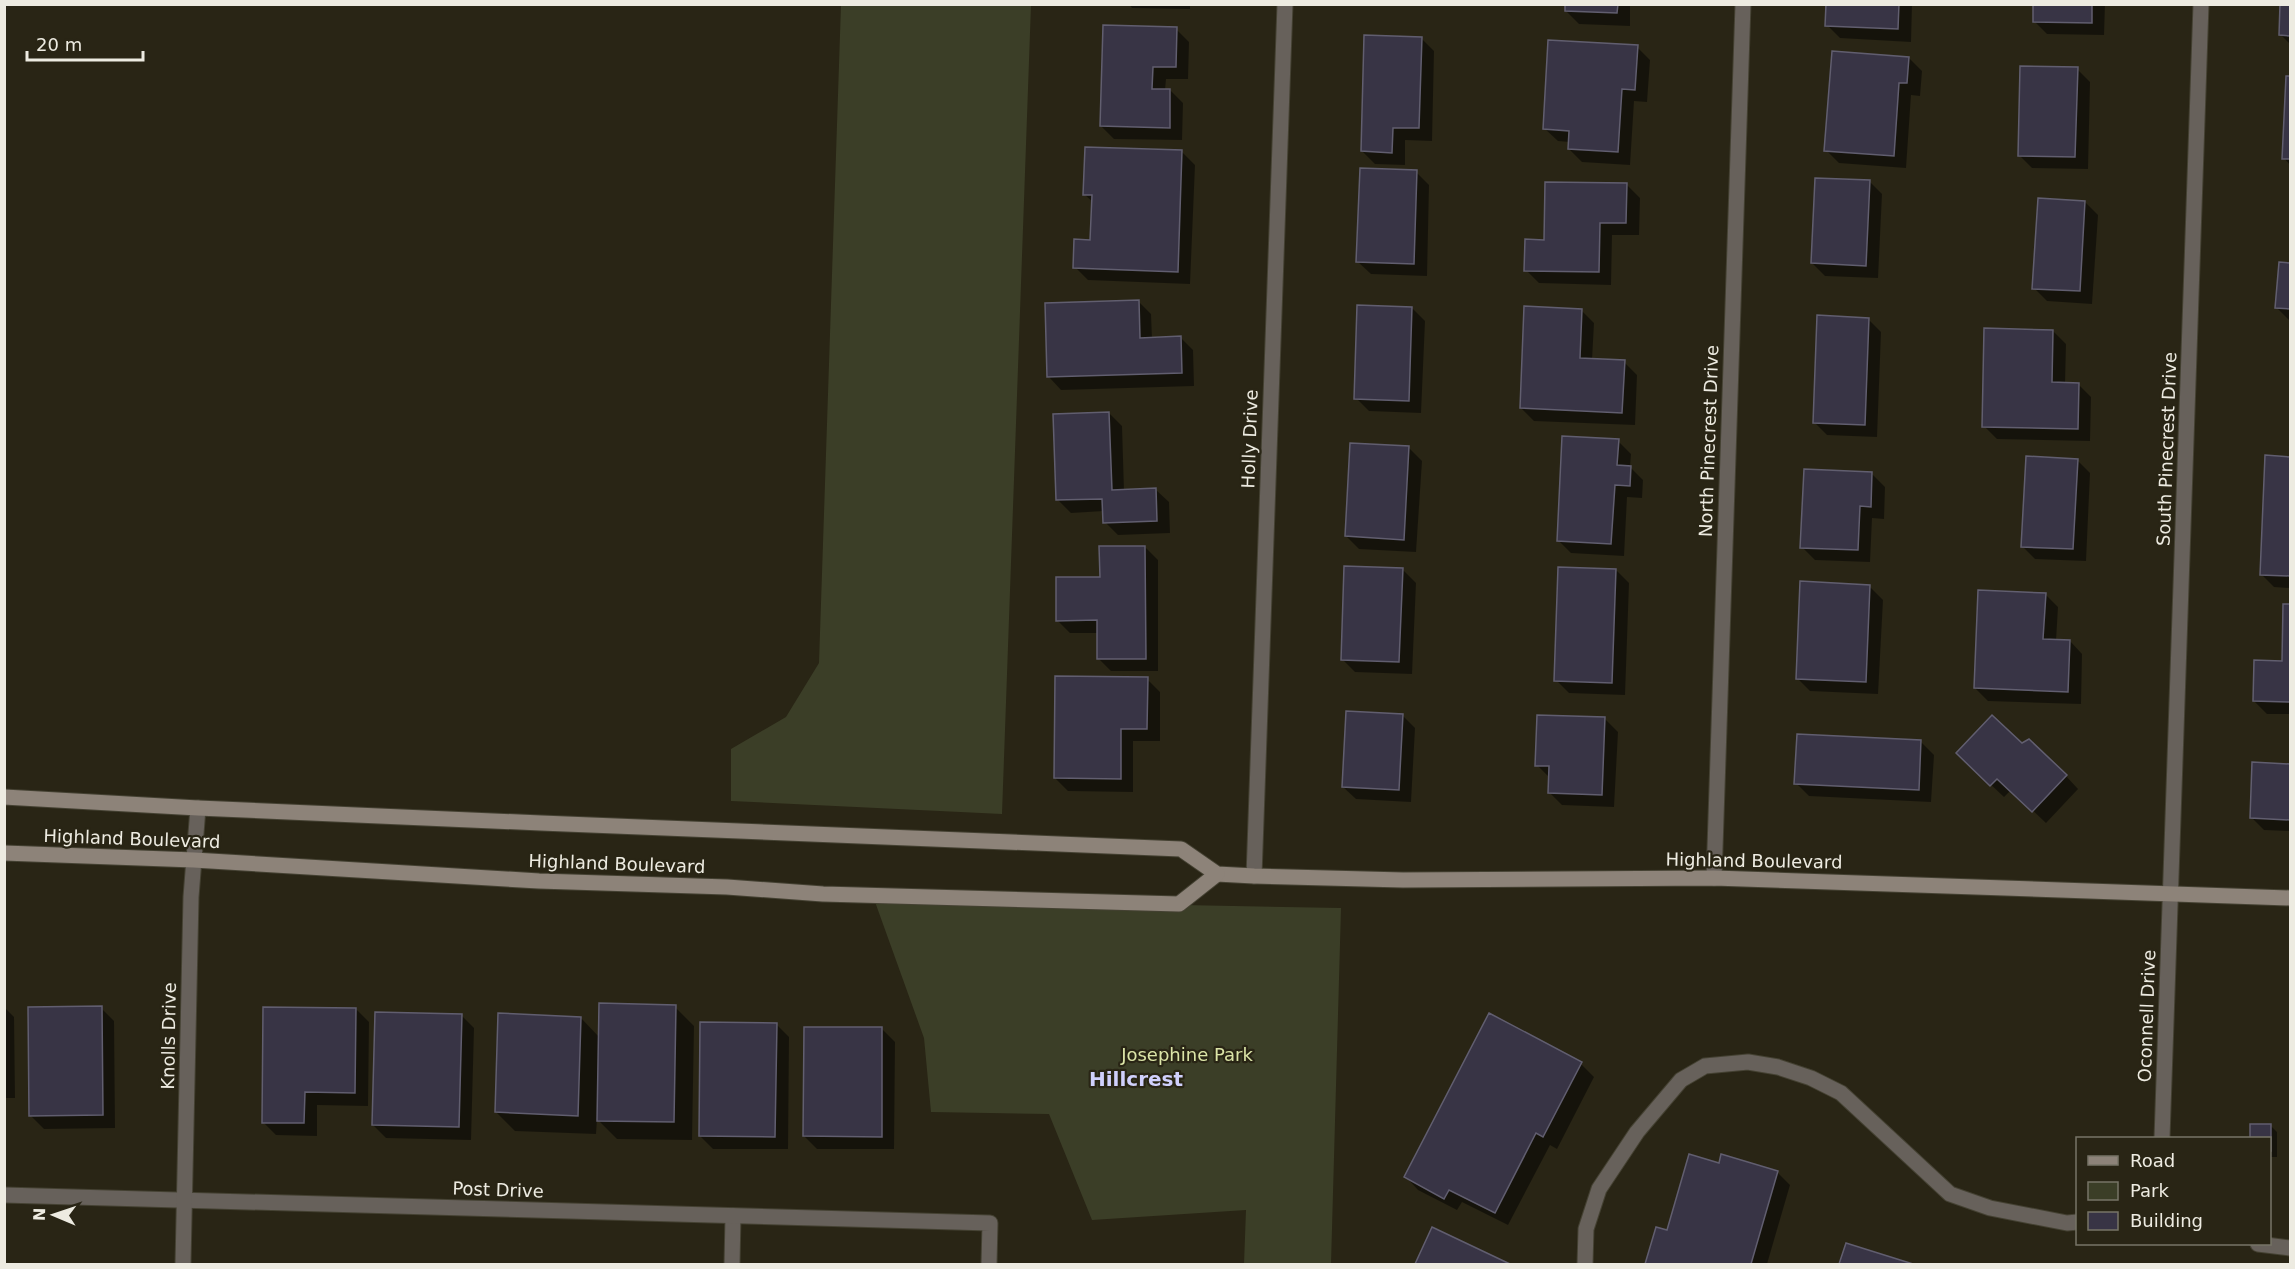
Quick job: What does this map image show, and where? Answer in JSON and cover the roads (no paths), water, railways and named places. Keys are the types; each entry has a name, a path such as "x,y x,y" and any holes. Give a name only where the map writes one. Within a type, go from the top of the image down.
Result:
{"main road":[{"name":"Highland Boulevard","path":"4,797 843,837 1181,849 1217,874 1254,876 1402,880 1714,878 2290,898"},
{"name":"Highland Boulevard","path":"4,853 194,860 527,880 727,887 823,894 1179,904 1217,874"}],"street":[{"name":"Holly Drive","path":"1254,876 1285,4"},
{"name":"North Pinecrest Drive","path":"1714,878 1743,4"},
{"name":"South Pinecrest Drive","path":"2171,894 2201,4"},
{"name":"Knolls Drive","path":"183,1264 191,897 198,808"},
{"name":"Oconnell Drive","path":"2162,1137 2171,894"},
{"path":"1585,1264 1586,1229 1599,1189 1637,1132 1681,1080 1705,1066 1748,1062 1778,1067 1811,1078 1841,1093 1950,1194 1989,1208 2067,1224 2076,1222"},
{"name":"Post Drive","path":"4,1195 990,1223 989,1264"},
{"path":"732,1264 733,1216"},
{"path":"2266,1245 2290,1248"}],"district":[{"name":"Hillcrest","path":"1136,1079"}],"park label":[{"name":"Josephine Park","path":"1187,1055"}]}
